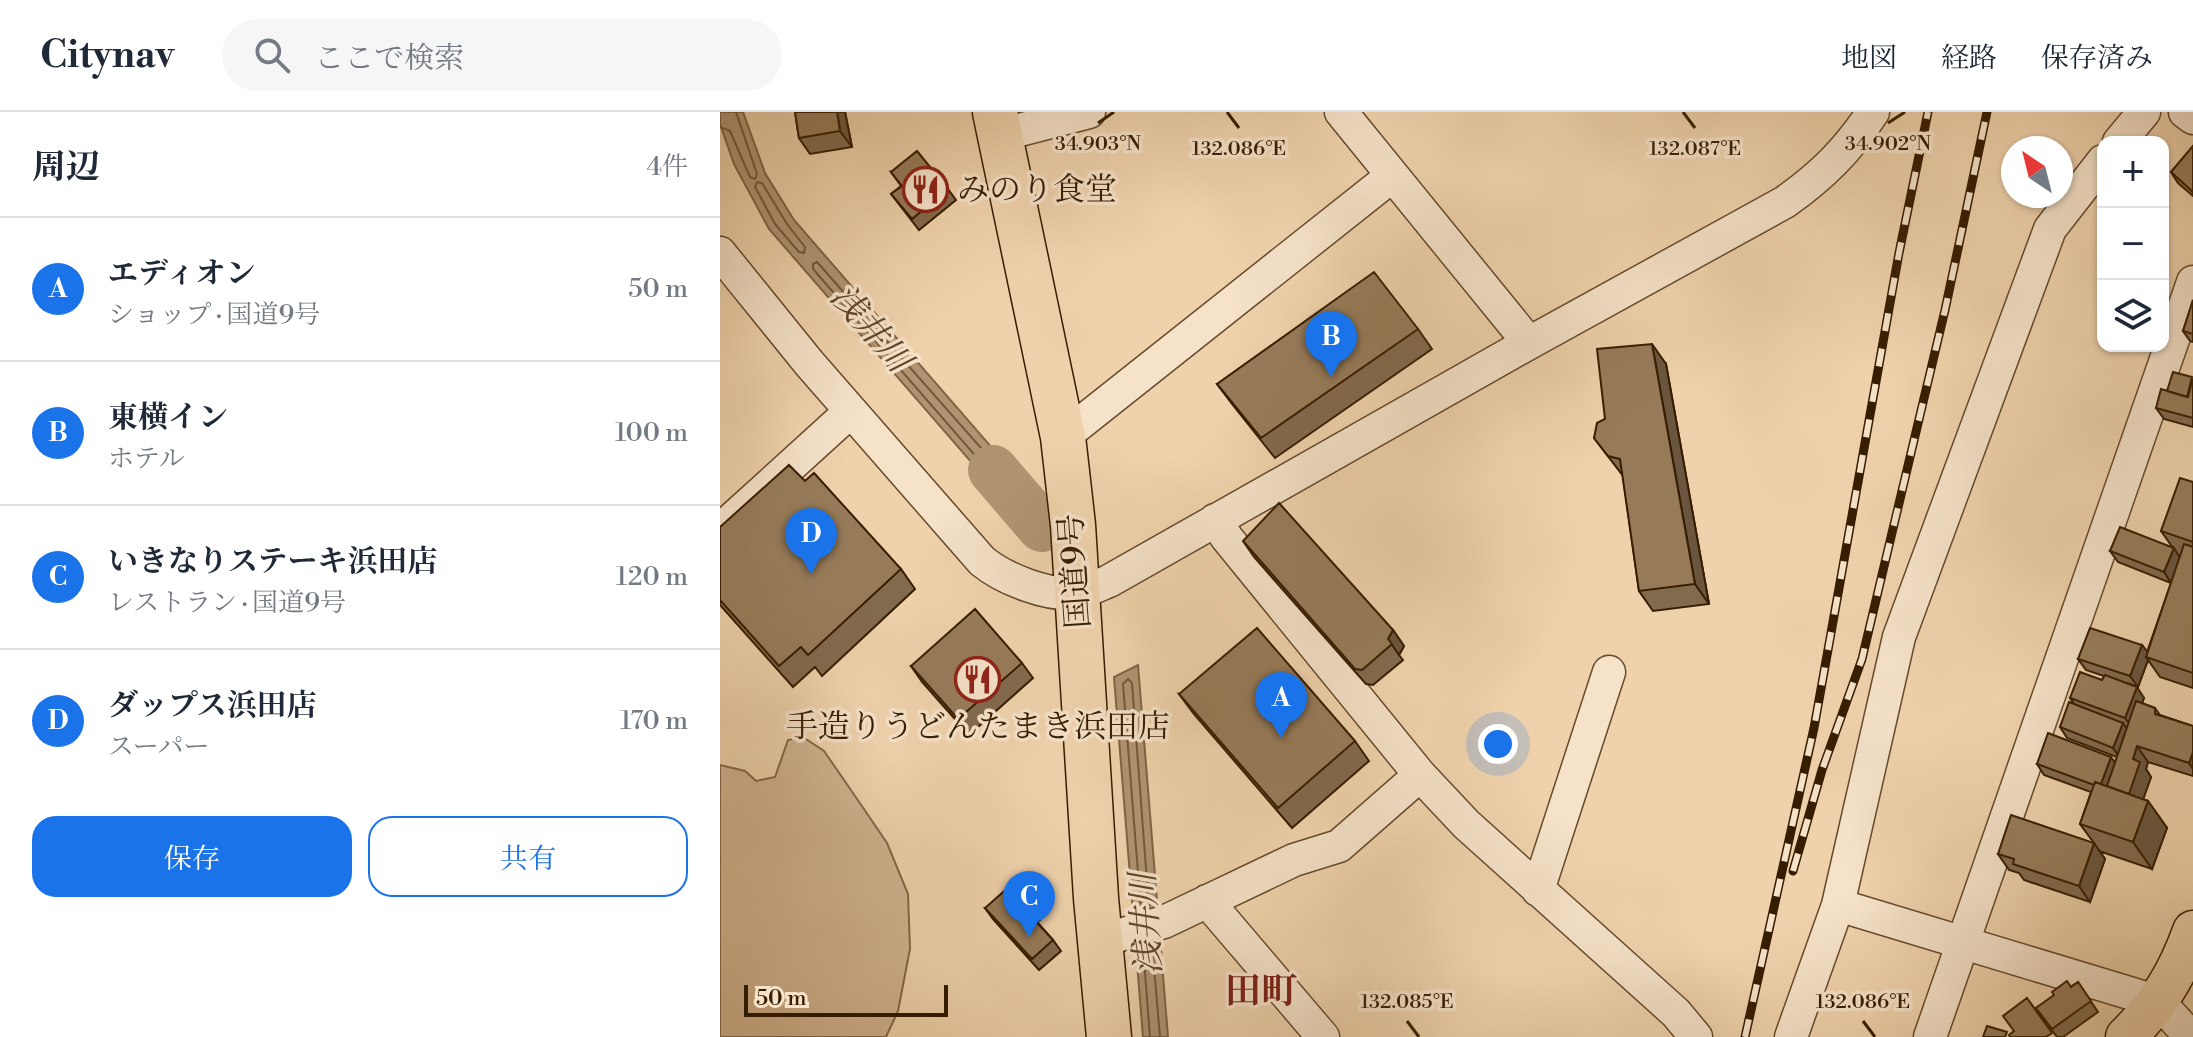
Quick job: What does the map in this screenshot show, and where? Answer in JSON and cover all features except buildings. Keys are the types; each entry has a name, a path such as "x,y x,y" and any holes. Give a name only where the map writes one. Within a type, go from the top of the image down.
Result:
{"highway":[{"name":"国道9号","path":"998,124 1063,437 1115,936 1109,1037"}],"main road":[{"path":"2126,1037 2159,1002 2180,965 2193,931"}],"street":[{"path":"998,124 1089,112"},
{"path":"1341,112 1529,343"},
{"path":"720,253 809,363 973,552 994,571 1028,586 1077,593 1109,581 1785,202 1820,178 1851,144 1873,112"},
{"path":"2124,136 2144,112"},
{"path":"2185,112 2193,118"},
{"path":"1791,1037 1838,905 1904,622 2050,229 2097,169"},
{"path":"1063,437 1392,176"},
{"path":"1930,1037 2193,282"},
{"path":"720,530 851,411"},
{"path":"1215,520 1420,775 1466,824 1676,1013 1696,1037"},
{"path":"1538,890 1609,672"},
{"path":"1115,936 1164,922 1294,860 1339,846 1420,775"},
{"path":"1207,901 1323,1037"},
{"path":"1838,905 2159,1002 2191,1037"}],"shaded area":[{"path":"803,737 824,751 887,843 908,894 910,949 898,1011 886,1037 720,1037 720,765 745,771 756,781 775,777 788,740"}],"water":[{"path":"720,112 743,112 765,173 794,220 1033,495 1038,539 769,229 734,164 720,124"},
{"path":"1138,665 1168,1037 1143,1037 1114,677"}],"waterway":[{"name":"浅井川","path":"993,470 1042,527"}],"railway":[{"path":"1745,1037 1814,728 1899,253 1928,112"},
{"path":"1793,871 1822,770 1862,659 1945,310 1987,112"}],"place":[{"name":"みのり食堂","path":"926,190"},
{"name":"東横イン","path":"1331,377"},
{"name":"ダップス浜田店","path":"811,574"},
{"name":"手造りうどんたまき浜田店","path":"978,680"},
{"name":"エディオン","path":"1281,738"},
{"name":"いきなりステーキ浜田店","path":"1029,937"}],"district":[{"name":"田町","path":"1261,992"}]}
